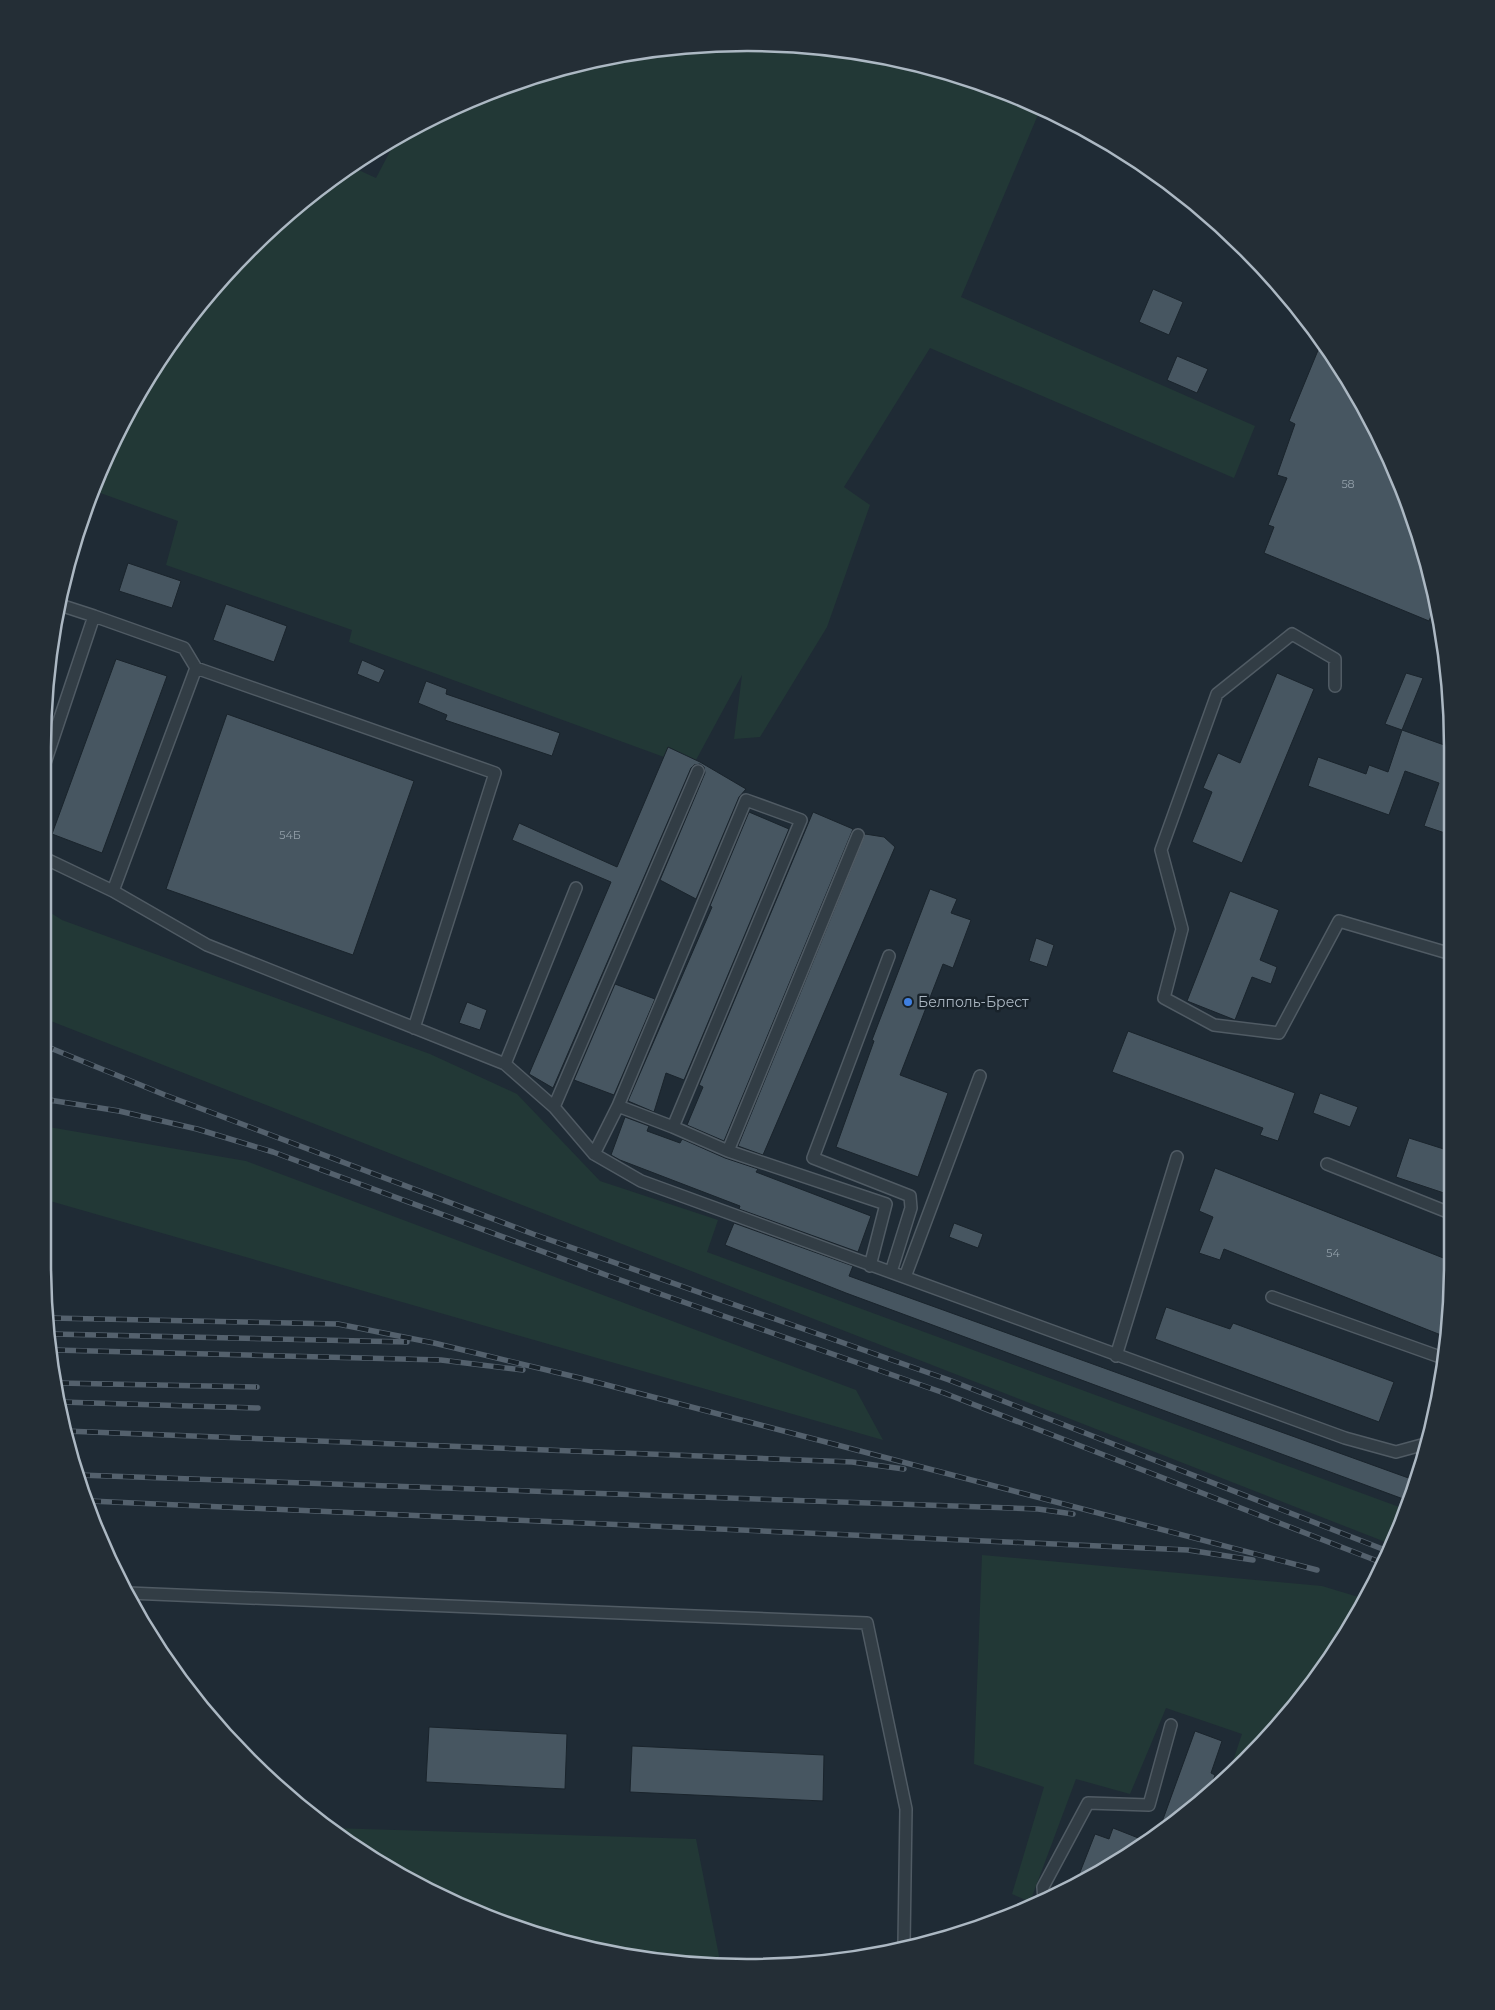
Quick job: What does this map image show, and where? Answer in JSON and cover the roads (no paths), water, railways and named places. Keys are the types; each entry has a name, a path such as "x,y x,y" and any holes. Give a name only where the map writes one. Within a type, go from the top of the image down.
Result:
{"lane":[{"path":"66,607 184,648 196,668 496,773 414,1028"},
{"path":"51,745 94,616"},
{"path":"1335,686 1335,659 1292,634 1217,694 1161,850 1182,929 1164,998 1214,1025 1279,1033 1339,921 1444,952"},
{"path":"114,891 196,668"},
{"path":"554,1107 698,771"},
{"path":"594,1154 618,1106 746,800 801,820 673,1127"},
{"path":"728,1151 858,835"},
{"path":"51,861 114,891 208,945 505,1064 554,1107 594,1154 640,1182 1353,1441 1396,1452 1419,1446"},
{"path":"505,1064 576,888"},
{"path":"889,956 813,1158 910,1196 910,1208 891,1272"},
{"path":"905,1277 980,1076"},
{"path":"618,1106 728,1151 886,1204 870,1266"},
{"path":"1116,1356 1178,1157"},
{"path":"1327,1164 1444,1210"},
{"path":"1272,1297 1437,1356"},
{"path":"136,1593 867,1623 906,1809 904,1940"},
{"path":"1043,1892 1043,1887 1088,1802 1149,1805 1171,1725"}],"railway":[{"path":"51,1048 165,1095 533,1234 949,1380 1382,1549"},
{"path":"51,1100 119,1111 197,1129 273,1152 606,1275 944,1393 1376,1561"},
{"path":"54,1318 338,1324 434,1343 580,1378 1317,1570"},
{"path":"55,1334 407,1342"},
{"path":"57,1350 441,1360 523,1370"},
{"path":"62,1383 257,1387"},
{"path":"66,1402 258,1408"},
{"path":"72,1431 852,1462 904,1469"},
{"path":"85,1475 1038,1509 1073,1514"},
{"path":"94,1501 1188,1550 1253,1560"}],"place":[{"name":"Белполь-Брест","path":"908,1002"}]}
